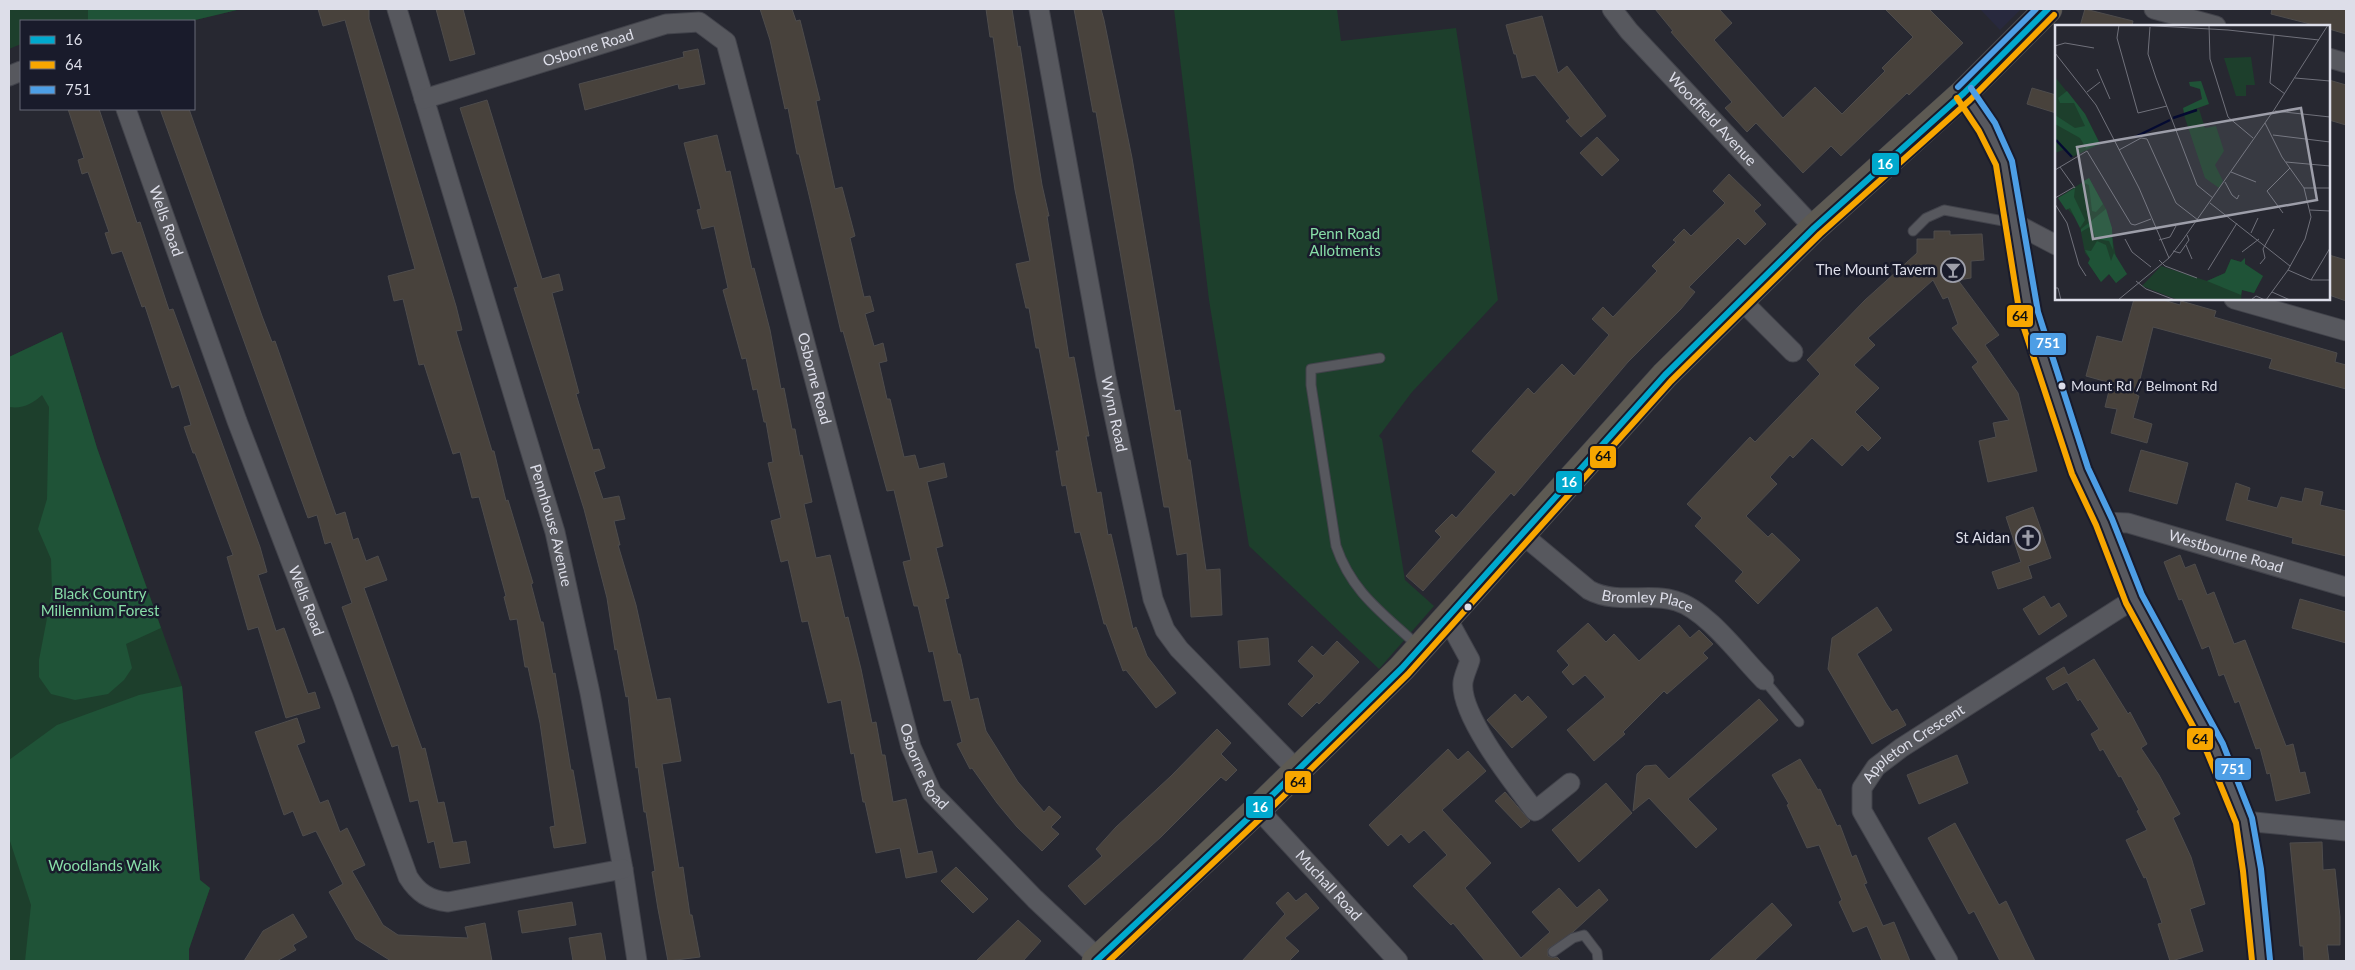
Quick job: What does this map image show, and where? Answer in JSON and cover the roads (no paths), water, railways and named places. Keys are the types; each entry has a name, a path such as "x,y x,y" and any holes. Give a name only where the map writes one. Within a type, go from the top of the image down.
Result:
{"highway":[{"path":"1098,960 1258,809 1420,648 1665,375 1814,228 1964,93 2048,9"}],"street":[{"name":"Pennhouse Avenue","path":"397,9 555,532 590,693 623,869 637,961"},
{"name":"Wynn Road","path":"1039,9 1106,377 1153,599 1165,630 1179,649 1297,770"},
{"name":"Woodfield Avenue","path":"1612,9 1629,31 1814,228"},
{"path":"2154,9 2212,25"},
{"name":"Osborne Road","path":"424,100 666,24 699,22 726,42 911,747 932,793 1034,899 1098,960"},
{"path":"2330,58 2346,63"},
{"path":"1964,93 1984,120 1998,144 2004,163 2029,314 2080,471 2104,522 2134,599 2215,748 2244,821 2253,878 2261,961"},
{"name":"Wells Road","path":"126,110 237,421 343,697 408,877 415,888 425,897 448,902 623,869"},
{"path":"2014,223 2055,244"},
{"path":"1741,300 1793,352"},
{"path":"2238,300 2346,331"},
{"name":"Westbourne Road","path":"2104,522 2128,523 2346,586"},
{"name":"Bromley Place","path":"1523,534 1589,590 1601,596 1675,600 1699,611 1764,680"},
{"name":"Appleton Crescent","path":"1948,961 1862,811 1862,788 1876,767 1901,748 2134,599"},
{"path":"1447,618 1470,660 1462,683 1468,707 1500,766 1536,811 1570,783"},
{"name":"Muchall Road","path":"1258,809 1398,961"},
{"path":"2244,821 2346,831"}],"lane":[{"path":"1913,231 1926,218 1944,210 2014,223"},
{"path":"1380,358 1311,369 1312,386 1336,546 1343,567 1360,591 1420,648"},
{"path":"1764,680 1799,722"},
{"path":"1553,952 1573,938 1584,935 1597,952 1598,961"}],"place":[{"name":"The Mount Tavern","path":"1953,270"},
{"name":"Mount Rd / Belmont Rd","path":"2062,386"},
{"name":"St Aidan","path":"2028,538"}],"park label":[{"name":"Penn Road Allotments","path":"1345,242"},
{"name":"Black Country Millennium Forest","path":"100,602"},
{"name":"Woodlands Walk","path":"104,866"}]}
